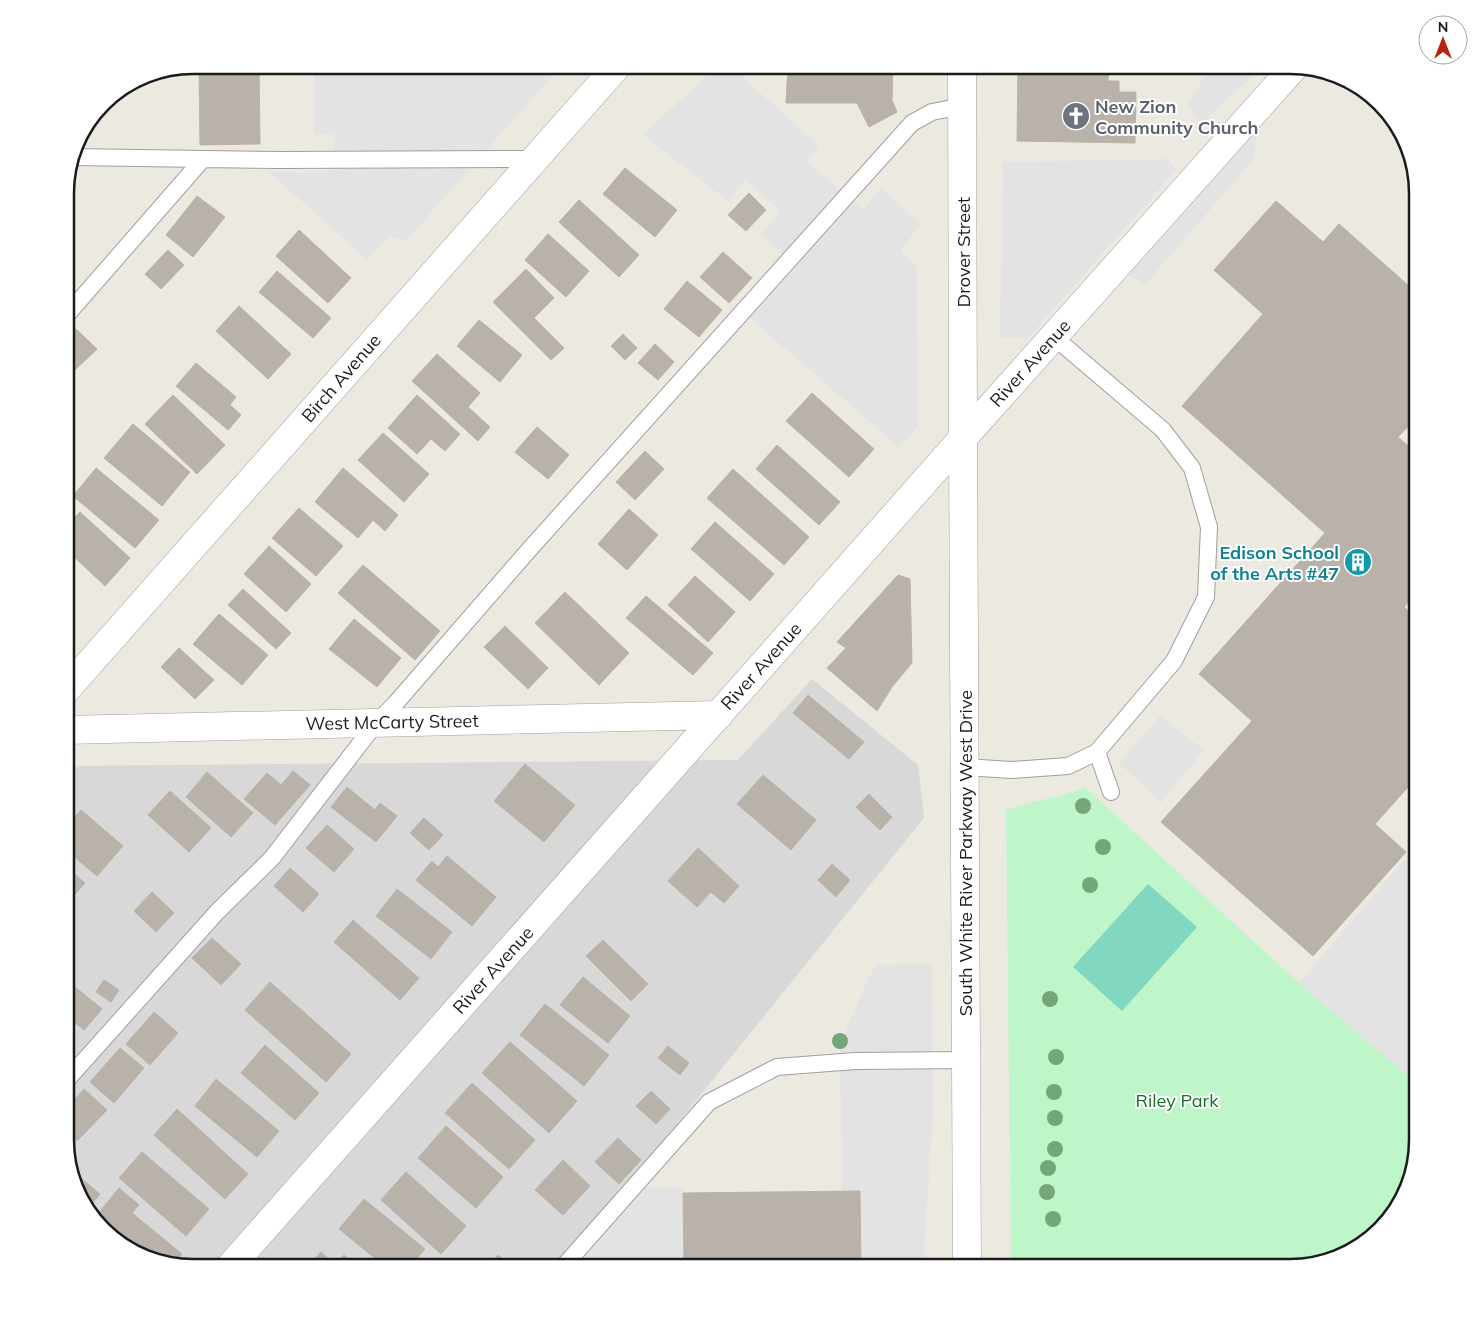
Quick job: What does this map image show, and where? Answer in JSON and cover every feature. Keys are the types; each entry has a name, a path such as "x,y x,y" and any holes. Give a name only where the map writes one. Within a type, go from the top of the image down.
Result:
{"street":[{"name":"Birch Avenue","path":"74,681 610,74"},
{"name":"Drover Street","path":"962,74 963,438"},
{"name":"River Avenue","path":"237,1259 963,438 1288,74"},
{"name":"South White River Parkway West Drive","path":"963,438 967,1259"},
{"name":"West McCarty Street","path":"74,730 719,714"}],"lane":[{"path":"74,1072 217,912 272,858 376,723 395,704 535,544 912,123 932,112 962,106"},
{"path":"79,157 535,159"},
{"path":"74,307 203,159"},
{"path":"965,767 1011,770 1068,766 1097,752 1174,661 1206,597 1209,527 1192,468 1162,430 1054,337"},
{"path":"1097,752 1112,792"},
{"path":"570,1259 709,1102 776,1067 855,1061 966,1060"}],"shaded area":[{"path":"314,74 554,74 406,241 390,236 367,260 268,171 329,173 335,145 334,133 314,135"},
{"path":"713,74 740,74 819,146 807,162 864,209 881,188 921,224 900,251 917,267 918,427 899,447 750,318 796,268 761,234 780,211 745,179 729,202 643,135 706,76"},
{"path":"1206,74 1255,74 1201,123 1187,104"},
{"path":"1258,130 1253,160 1145,285 1128,274"},
{"path":"1168,159 1176,170 1027,339 1000,337 1003,162"},
{"path":"812,679 918,765 924,818 639,1171 562,1259 177,1258 154,1253 126,1239 108,1225 94,1207 80,1179 74,1148 74,766 738,760"},
{"path":"1160,716 1204,750 1161,803 1119,763"},
{"path":"1409,855 1409,1076 1299,983"},
{"path":"932,963 933,1114 924,1259 861,1259 860,1191 842,1191 840,1041 875,965"},
{"path":"683,1187 684,1259 580,1259 640,1188"}],"green space":[{"name":"Riley Park","path":"1085,787 1299,983 1409,1076 1409,1141 1405,1171 1400,1186 1385,1213 1375,1225 1357,1239 1336,1250 1321,1255 1291,1259 1011,1259 1006,810"},
{"path":"1148,884 1197,927 1122,1011 1073,967"}],"building":[{"path":"199,74 259,74 260,144 200,145"},
{"path":"788,74 893,74 892,100 897,112 869,127 857,103 786,103"},
{"name":"New Zion Community Church","path":"1018,74 1108,74 1108,81 1119,81 1119,92 1136,92 1135,143 1017,141"},
{"path":"625,168 677,210 655,237 603,194"},
{"path":"749,193 766,210 746,231 728,215"},
{"path":"197,196 225,217 193,257 166,235"},
{"path":"579,200 639,255 619,277 559,222"},
{"name":"Edison School of the Arts #47","path":"1276,201 1323,242 1339,224 1409,286 1409,425 1398,437 1409,447 1409,601 1404,607 1409,612 1409,786 1375,824 1406,852 1313,956 1161,822 1252,721 1199,674 1325,533 1182,406 1263,314 1214,270"},
{"path":"299,230 351,278 328,303 276,256"},
{"path":"548,234 589,271 566,297 525,260"},
{"path":"168,250 184,265 161,289 145,274"},
{"path":"723,252 752,278 729,303 700,277"},
{"path":"526,269 554,298 534,318 564,348 551,360 493,302"},
{"path":"277,271 331,318 313,338 259,292"},
{"path":"687,281 722,310 699,337 664,309"},
{"path":"239,306 291,354 268,379 216,331"},
{"path":"479,320 522,355 500,382 457,346"},
{"path":"76,329 97,349 74,371 74,331"},
{"path":"623,334 637,348 625,360 611,346"},
{"path":"655,344 674,362 658,380 638,363"},
{"path":"437,354 480,393 468,407 490,427 478,441 412,381"},
{"path":"196,363 236,397 230,405 241,415 228,430 176,386"},
{"path":"812,393 874,449 849,477 786,421"},
{"path":"173,395 225,445 197,474 145,424"},
{"path":"417,395 460,434 445,451 431,439 417,454 388,428"},
{"path":"133,424 190,472 162,506 104,458"},
{"path":"537,427 569,455 548,479 515,452"},
{"path":"383,433 429,474 404,502 358,460"},
{"path":"777,445 840,502 819,525 756,469"},
{"path":"645,451 664,469 635,500 616,482"},
{"path":"96,468 159,520 135,548 74,497"},
{"path":"343,468 398,515 385,531 373,520 358,538 315,502"},
{"path":"733,469 809,537 784,565 707,498"},
{"path":"299,508 343,546 316,576 272,538"},
{"path":"629,509 658,535 627,570 598,544"},
{"path":"80,512 130,558 105,586 74,557 74,518"},
{"path":"715,522 774,574 750,601 691,549"},
{"path":"269,546 311,584 286,612 244,574"},
{"path":"363,565 440,631 415,660 338,593"},
{"path":"898,575 910,579 912,663 892,687 877,711 827,668 846,648 837,642"},
{"path":"695,576 735,612 708,642 668,605"},
{"path":"243,589 291,633 276,649 228,605"},
{"path":"565,592 629,653 599,685 535,623"},
{"path":"646,596 713,653 693,675 626,618"},
{"path":"219,614 268,655 242,685 193,644"},
{"path":"354,619 401,658 377,687 329,649"},
{"path":"505,626 548,668 528,689 484,647"},
{"path":"179,648 214,680 195,699 161,667"},
{"path":"808,695 864,742 849,759 793,713"},
{"path":"525,764 575,805 544,842 494,801"},
{"path":"293,771 310,785 275,825 244,799 267,773 281,785"},
{"path":"207,772 253,813 231,837 186,797"},
{"path":"763,775 816,820 791,850 737,804"},
{"path":"347,787 375,810 380,803 397,816 376,842 331,807"},
{"path":"170,791 211,828 189,852 148,815"},
{"path":"869,794 892,817 880,830 856,807"},
{"path":"81,810 123,846 97,876 74,857 74,818"},
{"path":"424,818 443,835 429,850 410,833"},
{"path":"327,825 354,849 334,872 306,848"},
{"path":"698,848 739,886 724,903 711,892 697,907 668,881"},
{"path":"447,856 496,897 472,926 416,880 432,861 438,867"},
{"path":"832,864 850,880 836,897 818,880"},
{"path":"290,868 319,894 303,912 274,886"},
{"path":"74,874 85,883 74,895"},
{"path":"397,889 452,932 431,959 376,916"},
{"path":"152,892 174,913 156,932 134,911"},
{"path":"353,920 419,978 400,1000 334,942"},
{"path":"212,938 241,964 221,985 192,958"},
{"path":"603,940 648,984 631,1001 586,956"},
{"path":"583,977 630,1016 608,1043 560,1005"},
{"path":"104,980 119,990 111,1002 96,992"},
{"path":"270,982 351,1054 326,1082 245,1010"},
{"path":"74,986 102,1009 84,1030 74,1022"},
{"path":"545,1004 609,1055 584,1086 520,1035"},
{"path":"154,1012 178,1033 150,1065 126,1044"},
{"path":"510,1042 577,1101 549,1133 482,1073"},
{"path":"265,1045 319,1093 295,1120 241,1073"},
{"path":"668,1046 689,1063 680,1075 658,1058"},
{"path":"120,1048 144,1068 114,1103 90,1082"},
{"path":"216,1079 279,1131 257,1157 195,1106"},
{"path":"472,1083 535,1140 509,1169 445,1113"},
{"path":"84,1089 107,1110 77,1141 74,1138 74,1100"},
{"path":"651,1091 670,1109 656,1124 636,1106"},
{"path":"177,1109 248,1174 225,1199 154,1135"},
{"path":"446,1126 503,1177 476,1208 418,1158"},
{"path":"618,1138 641,1160 619,1184 595,1162"},
{"path":"142,1152 209,1209 186,1236 119,1178"},
{"path":"563,1160 590,1186 563,1215 535,1190"},
{"path":"406,1172 466,1226 441,1254 381,1200"},
{"path":"80,1177 100,1194 92,1204"},
{"path":"119,1188 139,1205 132,1213 182,1254 179,1258 169,1257 140,1247 120,1235 108,1225 99,1213"},
{"path":"860,1191 861,1259 684,1259 683,1193"},
{"path":"364,1199 425,1249 417,1259 376,1259 339,1229"},
{"path":"321,1252 329,1259 315,1259"},
{"path":"344,1255 349,1259 340,1259"},
{"path":"498,1255 503,1259 495,1259"}],"place":[{"name":"New Zion Community Church","path":"1076,116"},
{"name":"Edison School of the Arts #47","path":"1358,562"}]}
